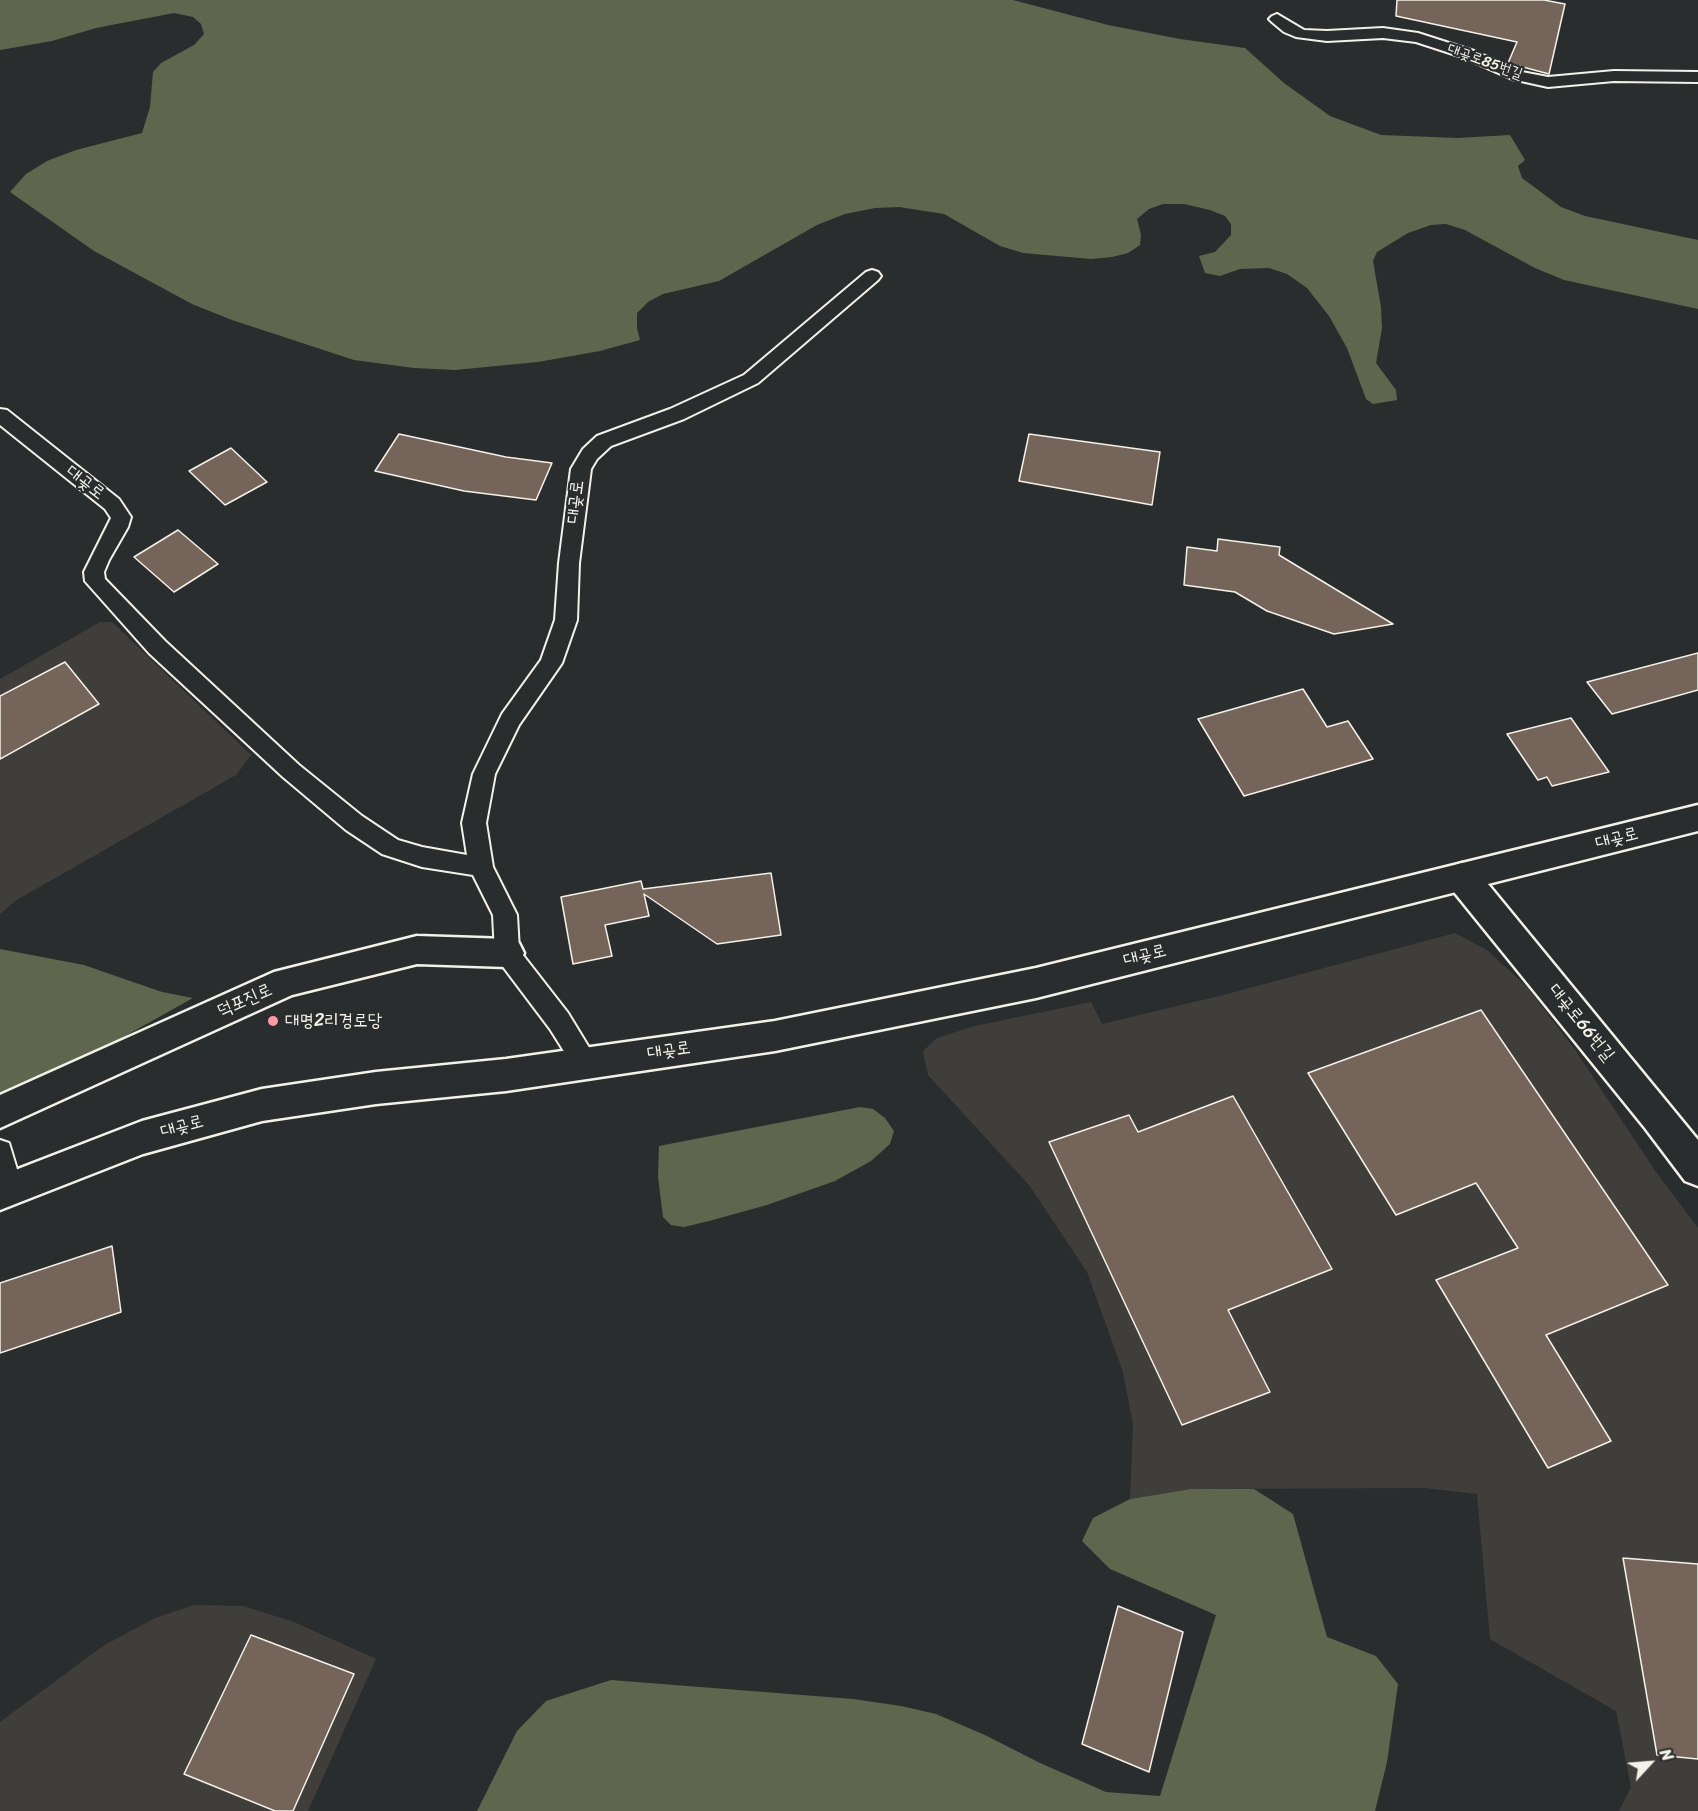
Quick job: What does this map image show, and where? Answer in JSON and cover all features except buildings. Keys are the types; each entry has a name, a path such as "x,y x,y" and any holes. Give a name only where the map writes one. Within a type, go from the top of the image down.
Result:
{"street":[{"name":"대곶로","path":"5,1191 142,1138 262,1105 376,1088 506,1075 775,1036 1036,983 1698,818"},
{"name":"대곶로66번길","path":"1462,877 1658,1116 1698,1169"},
{"name":"덕포진로","path":"0,1112 286,982 417,950 507,953"}],"lane":[{"name":"대곶로85번길","path":"1277,19 1289,29 1302,34 1327,36 1383,33 1418,38 1468,54 1518,76 1548,82 1614,76 1698,77"},
{"name":"대곶로","path":"507,953 505,915 481,867 474,823 484,774 510,720 551,663 566,620 569,563 581,469 590,454 603,441 677,414 752,379 872,276"},
{"name":"대곶로","path":"0,415 112,504 121,517 94,572 95,581 157,647 291,771 372,835 390,847 422,857 481,867"},
{"path":"507,953 559,1021 586,1064"},
{"path":"0,1152 5,1191"}],"shaded area":[{"path":"100,622 112,622 251,755 236,775 15,901 0,914 0,679"},
{"path":"1455,933 1487,950 1527,987 1573,1047 1656,1172 1698,1228 1698,1811 1619,1811 1631,1787 1616,1711 1490,1639 1477,1494 1424,1488 1191,1489 1130,1499 1133,1424 1123,1372 1087,1272 1029,1185 928,1075 923,1051 937,1038 975,1026 1091,1002 1102,1024 1227,994"},
{"path":"194,1605 243,1606 294,1622 376,1659 308,1811 0,1811 0,1722 103,1646 155,1618"}],"green space":[{"path":"0,0 1013,0 1108,25 1180,39 1245,48 1284,83 1330,116 1381,135 1457,138 1510,135 1525,160 1518,166 1522,178 1561,207 1585,216 1698,240 1698,309 1564,280 1535,268 1465,230 1446,224 1431,225 1408,233 1377,252 1373,261 1381,307 1382,328 1376,363 1396,390 1397,400 1373,404 1366,399 1347,348 1329,316 1307,288 1287,274 1269,268 1240,269 1220,276 1205,273 1199,256 1215,252 1231,235 1231,224 1225,216 1184,204 1163,204 1149,209 1137,219 1141,235 1140,245 1128,253 1091,259 1023,253 1000,246 944,214 899,207 875,208 845,214 817,225 719,281 663,294 648,302 637,313 640,340 600,351 538,362 455,370 414,368 354,360 232,320 192,304 94,251 10,192 26,174 47,161 76,150 142,133 150,107 153,72 161,63 194,45 204,34 201,24 193,17 174,13 96,28 52,41 0,50"},
{"path":"0,949 84,965 162,992 193,998 109,1045 0,1092"},
{"path":"860,1107 873,1109 885,1118 894,1131 890,1144 871,1161 835,1181 767,1205 709,1221 684,1227 671,1225 663,1217 658,1177 659,1146"},
{"path":"1191,1489 1254,1489 1293,1514 1327,1637 1376,1656 1398,1684 1387,1762 1375,1811 477,1811 517,1731 546,1701 611,1680 853,1699 901,1706 936,1714 1106,1792 1160,1796 1216,1615 1110,1569 1082,1541 1093,1518 1130,1499"}],"place":[{"name":"대명2리경로당","path":"273,1021"}]}
